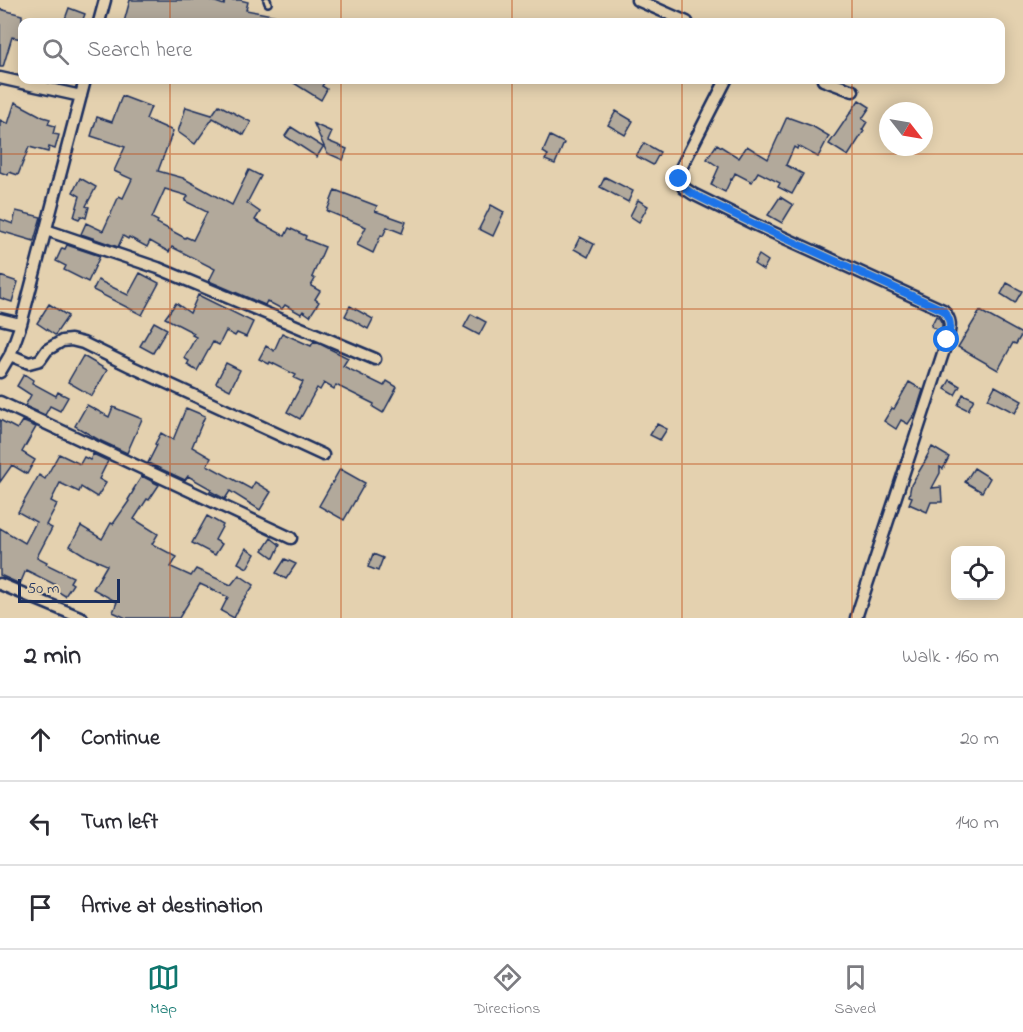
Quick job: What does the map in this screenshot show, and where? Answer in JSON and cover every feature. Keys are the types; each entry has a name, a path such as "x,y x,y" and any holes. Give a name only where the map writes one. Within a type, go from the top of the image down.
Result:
{"street":[{"path":"100,18 105,0"},
{"path":"637,0 678,18"},
{"path":"0,78 18,82"},
{"path":"27,84 81,96"},
{"path":"0,372 10,355 21,324 84,84"},
{"path":"724,84 680,170 679,179 684,188 754,224 943,310 949,317 951,326 947,340 856,618"},
{"path":"835,84 853,91"},
{"path":"46,230 158,267 375,359"},
{"path":"0,319 21,324"},
{"path":"10,355 29,363 40,360 47,350 62,341 72,340 83,343 323,455"},
{"path":"0,402 291,538"},
{"path":"0,584 82,618"}],"building":[{"path":"130,0 210,0 224,5 225,0 240,0 248,2 246,10 283,17 283,18 125,18"},
{"path":"69,8 85,14 84,18 65,18"},
{"path":"0,9 22,15 22,18 18,18 18,38 12,37 3,67 0,67"},
{"path":"295,84 323,84 322,86 327,89 321,100"},
{"path":"122,96 151,107 146,119 173,131 158,171 183,178 232,205 249,170 261,176 247,203 260,212 255,220 285,236 289,228 306,236 305,239 325,247 312,277 315,279 311,286 320,291 315,299 319,302 310,316 285,305 282,309 267,301 265,305 209,281 215,269 172,247 169,252 150,241 147,247 123,236 118,247 81,234 86,223 103,231 119,196 123,198 132,179 114,171 125,147 91,136 97,117 112,122","holes":["165,189 188,196 185,201 207,212 193,240 157,223 158,221 152,218"]},
{"path":"859,100 870,107 862,119 867,122 862,130 864,131 848,156 829,144"},
{"path":"15,102 50,119 48,124 55,126 53,134 59,135 55,149 49,147 48,152 29,147 18,175 9,172 8,175 0,172 0,120 8,124"},
{"path":"219,105 251,122 244,135 213,118 195,144 178,132 186,107 212,115"},
{"path":"616,111 633,121 625,135 608,125"},
{"path":"787,117 812,126 829,136 818,157 798,146 797,149 794,147 786,165 803,174 792,194 778,187 780,183 758,172 752,182 735,173 725,192 711,185 719,167 707,159 717,144 739,158 747,146 768,159"},
{"path":"314,124 332,132 328,141 347,149 343,160 327,153"},
{"path":"291,127 323,147 317,157 285,136"},
{"path":"550,136 564,143 555,164 545,160 548,155 543,152"},
{"path":"644,143 660,152 653,165 636,156"},
{"path":"605,177 633,191 628,202 600,187"},
{"path":"80,178 96,187 86,206 89,207 86,218 81,216 79,219 74,217 80,196 73,192"},
{"path":"335,190 377,206 375,211 406,222 402,233 387,227 373,253 357,245 366,227 327,211"},
{"path":"780,197 793,205 782,223 768,215"},
{"path":"638,200 648,206 639,222 630,216"},
{"path":"491,205 504,212 493,236 479,229"},
{"path":"16,211 41,217 34,241 0,231 0,219 13,224"},
{"path":"580,237 594,244 588,257 574,249"},
{"path":"67,245 100,256 88,282 64,270 66,266 56,261 62,248 65,249"},
{"path":"759,255 768,261 763,270 754,264"},
{"path":"140,273 159,283 142,315 93,290 98,280 128,295"},
{"path":"0,276 18,282 12,302 0,298"},
{"path":"1007,283 1022,291 1015,303 1001,294"},
{"path":"198,295 253,322 246,337 237,333 235,336 226,331 219,345 213,342 197,371 187,365 189,361 184,358 196,337 192,335 194,333 165,318 176,303 190,313"},
{"path":"49,304 68,316 55,335 37,323"},
{"path":"350,306 373,319 368,329 345,316"},
{"path":"980,311 1022,334 1016,344 1013,343 998,370 958,347"},
{"path":"471,314 486,322 479,335 464,327"},
{"path":"936,316 942,323 940,332 931,326"},
{"path":"154,322 167,329 153,353 140,346"},
{"path":"282,333 311,346 314,341 348,358 343,366 384,386 387,381 397,387 383,413 373,407 374,404 336,385 334,389 324,383 320,390 317,388 300,419 287,412 303,382 294,378 296,375 259,359 266,346 274,351"},
{"path":"83,356 107,370 92,396 68,382"},
{"path":"226,363 240,370 230,390 216,383"},
{"path":"24,374 33,380 32,383 56,396 58,392 68,397 60,411 50,406 45,415 25,406 31,395 17,386"},
{"path":"950,380 960,386 955,395 945,389"},
{"path":"909,382 923,390 916,412 908,424 901,420 896,429 884,421 892,408 894,409"},
{"path":"995,386 1022,401 1015,413 988,399"},
{"path":"963,394 974,399 968,410 958,405"},
{"path":"87,405 109,417 113,407 142,419 127,453 75,426"},
{"path":"186,408 205,416 192,447 211,458 207,465 251,489 255,482 271,492 260,510 230,491 225,499 188,476 185,480 148,463 161,433 173,440"},
{"path":"0,420 17,429 22,421 36,427 22,452 35,460 27,474 12,465 0,482"},
{"path":"657,424 667,429 660,440 650,435"},
{"path":"932,447 949,457 943,469 940,467 940,473 932,488 941,487 942,502 931,502 927,512 909,504 912,497 909,496 911,485"},
{"path":"59,454 80,464 84,457 90,460 93,454 108,461 99,479 106,483 97,497 81,487 79,492 60,483 51,501 57,504 46,525 52,528 37,557 73,577 70,582 73,584 65,596 54,589 56,585 26,570 20,584 0,575 0,528 25,543 36,522 18,512 39,475 45,479"},
{"path":"974,468 990,478 982,492 965,482"},
{"path":"340,469 365,483 344,520 319,506"},
{"path":"142,476 159,485 134,519 158,534 152,544 177,557 171,567 191,576 196,569 231,585 239,575 254,585 234,618 221,611 228,597 200,584 179,618 126,618 113,612 117,602 93,589 107,565 70,546 81,526 102,539 111,523 113,524 129,501"},
{"path":"207,516 223,525 215,540 222,544 215,555 192,543"},
{"path":"271,538 280,545 274,558 263,550"},
{"path":"246,548 255,554 247,568 238,563"},
{"path":"373,554 383,558 378,571 368,567"},
{"path":"285,559 296,564 286,579 276,573"}],"route":[{"path":"679,179 684,188 693,194 943,310 949,317 951,326 947,340"}]}
